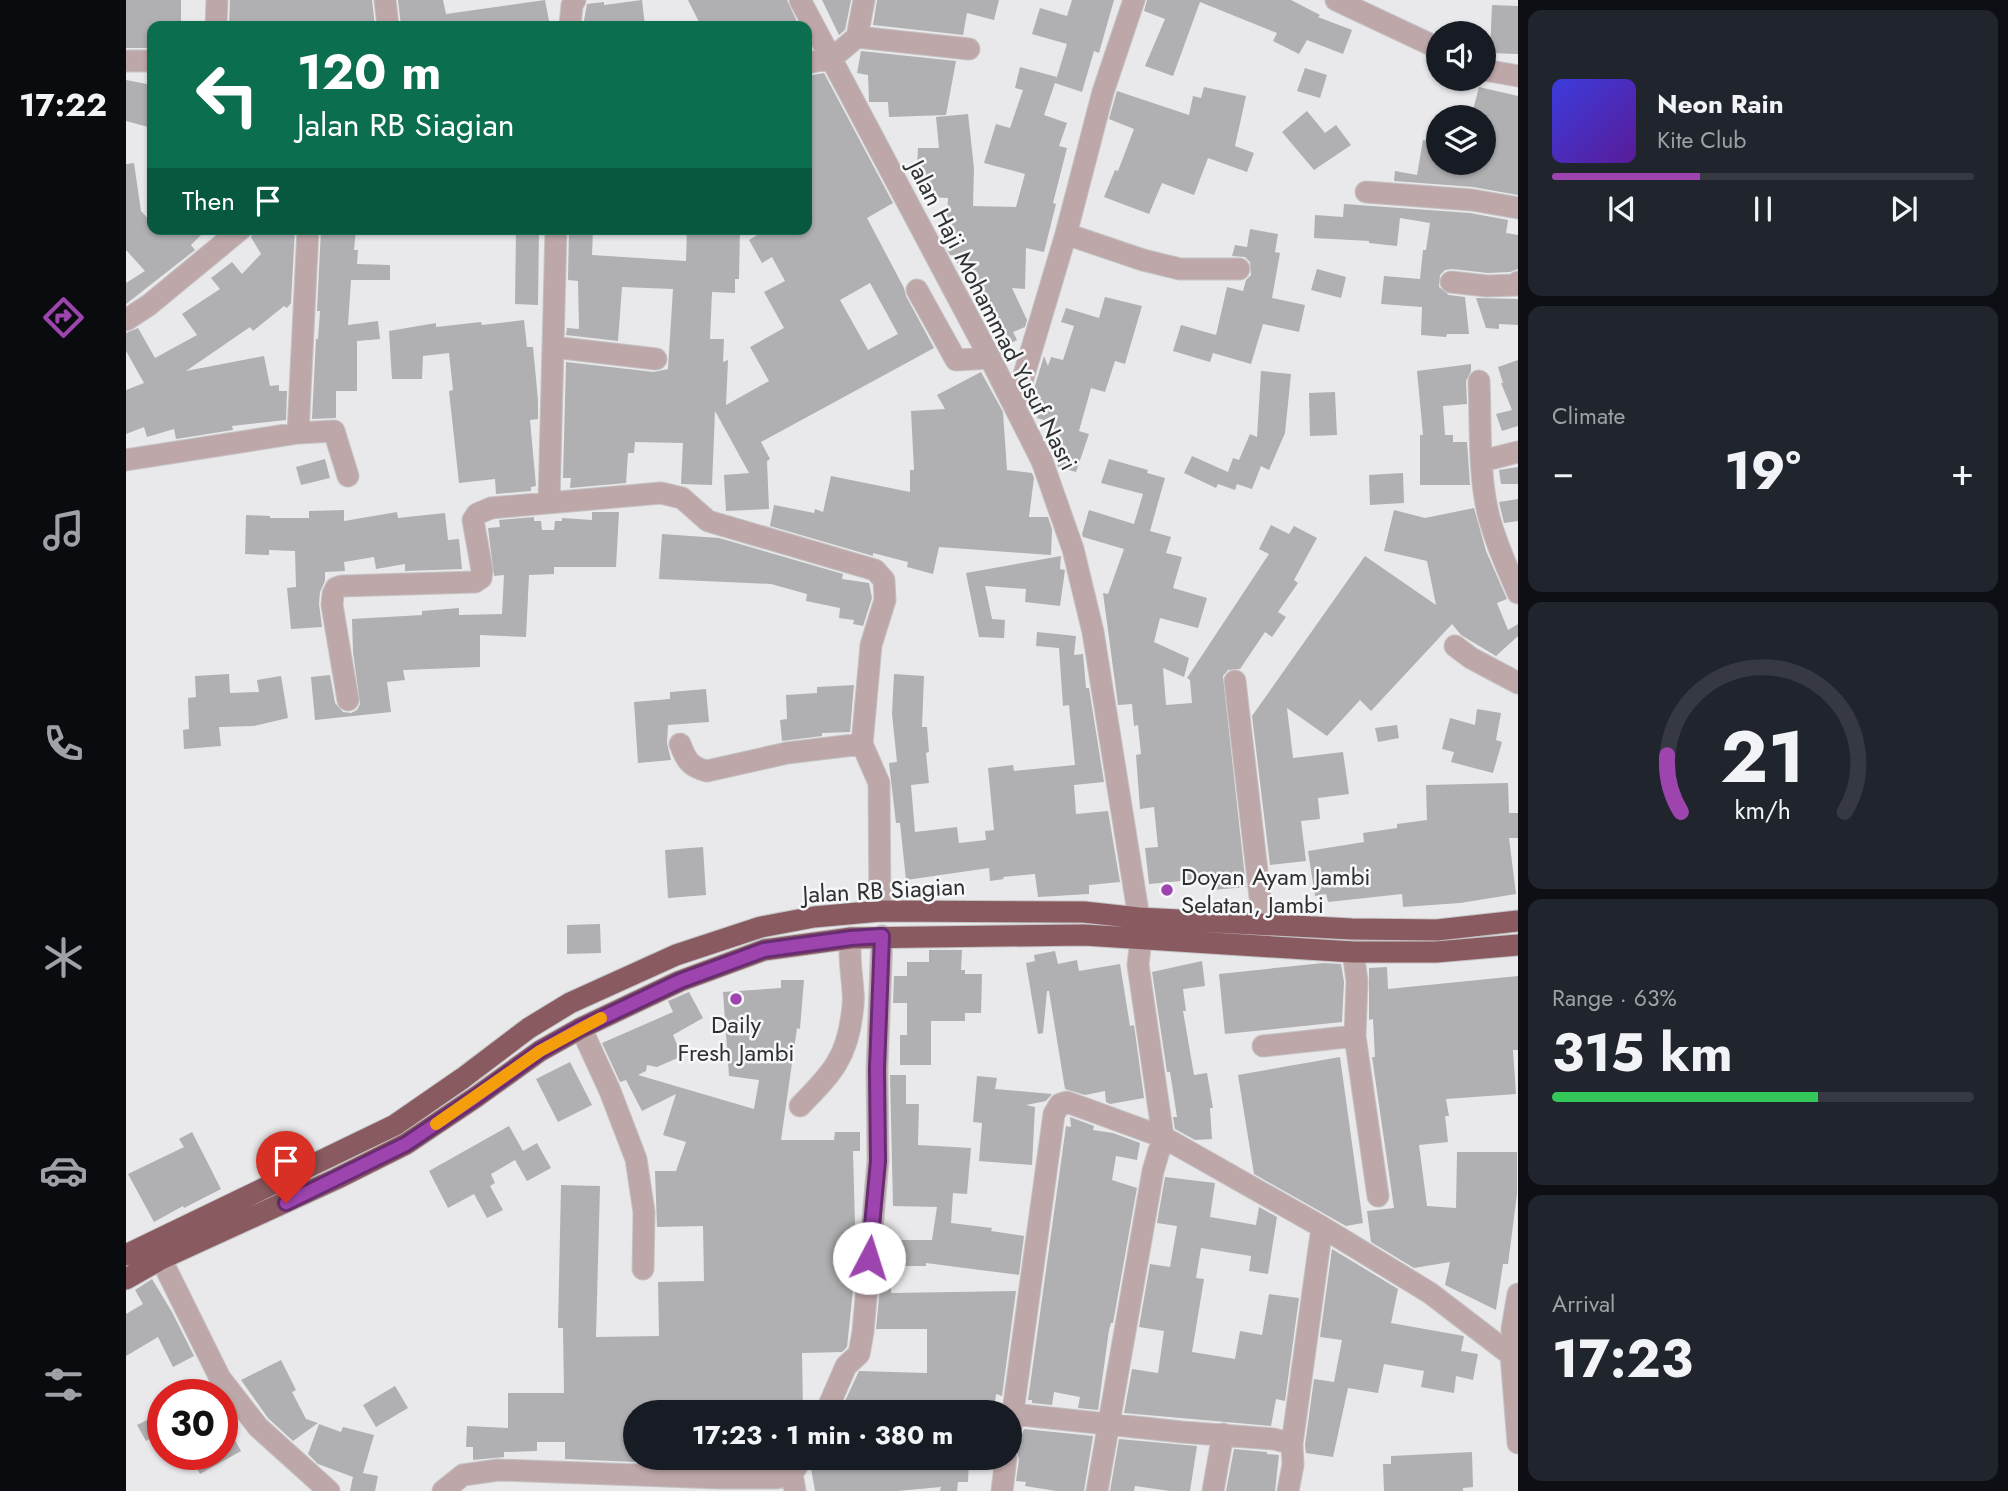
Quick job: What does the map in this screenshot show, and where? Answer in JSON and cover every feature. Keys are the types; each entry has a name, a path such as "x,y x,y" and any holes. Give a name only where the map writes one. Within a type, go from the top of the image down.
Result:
{"highway":[{"name":"Jalan RB Siagian","path":"126,1255 395,1125 539,1022 570,1003 676,955 761,927 814,918 880,912 1084,912 1140,928 1353,952 1436,952 1518,945"},
{"name":"Jalan RB Siagian","path":"126,1279 161,1259 335,1180 406,1144 540,1051 581,1028 680,981 764,950 882,936 1084,935 1140,928 1264,923 1352,929 1437,930 1518,921"},
{"path":"395,1125 406,1144"}],"street":[{"path":"216,21 217,0"},
{"path":"385,0 387,21"},
{"path":"570,21 575,0"},
{"name":"Jalan Haji Mohammad Yusuf Nasri","path":"800,0 812,21"},
{"path":"812,62 832,58 857,37 864,0"},
{"path":"1015,405 1066,234 1103,92 1135,0"},
{"path":"1336,0 1426,42"},
{"name":"Jalan Haji Mohammad Yusuf Nasri","path":"812,22 1015,405 1042,461 1073,549 1094,632 1140,928 1138,965 1163,1137"},
{"path":"857,37 969,48"},
{"path":"126,61 147,61"},
{"path":"1496,72 1518,76"},
{"path":"1366,192 1472,200 1518,208"},
{"path":"1066,234 1143,260 1180,269 1240,269"},
{"path":"126,320 158,298 234,235"},
{"path":"298,433 308,235"},
{"path":"549,502 556,235"},
{"path":"1451,282 1487,286 1516,285 1518,282"},
{"path":"917,290 956,360 990,358"},
{"path":"553,347 656,359"},
{"path":"1479,381 1482,461 1489,517 1518,593"},
{"path":"126,460 298,433 334,431 348,476"},
{"path":"1482,461 1518,453"},
{"path":"348,700 332,605 336,588 475,582 481,578 482,570 473,520 477,514 491,508 661,493 682,498 708,521 875,570 884,580 885,600 872,645 862,744 879,783 880,912"},
{"path":"1455,646 1471,658 1518,683"},
{"path":"1235,681 1264,923"},
{"path":"680,744 686,760 697,768 708,771 787,753 862,744"},
{"path":"831,1400 846,1366 859,1354 863,1332 878,1161 877,1069 882,936"},
{"path":"800,1106 829,1076 844,1052 854,995 850,967 851,938"},
{"path":"1353,952 1357,981 1355,1036 1378,1196"},
{"path":"581,1028 610,1091 636,1159 645,1212 643,1269"},
{"path":"1263,1046 1355,1036"},
{"path":"1014,1400 1055,1114 1060,1104 1067,1102 1163,1137 1322,1227 1430,1293 1514,1349"},
{"path":"1097,1491 1153,1171 1163,1137"},
{"path":"1288,1491 1322,1227"},
{"path":"161,1259 220,1378 258,1427 329,1491"},
{"path":"1518,1294 1512,1328 1518,1443"},
{"path":"1022,1424 1108,1423 1274,1439 1292,1444"},
{"path":"1213,1491 1223,1434"},
{"path":"443,1491 463,1475 498,1470 731,1478 776,1478 797,1474"},
{"path":"1002,1491 1005,1470"}],"building":[{"path":"126,0 181,0 181,21 147,21 147,48 126,48"},
{"path":"230,0 372,0 374,21 229,21"},
{"path":"398,0 443,0 446,14 545,0 549,21 400,21"},
{"path":"642,0 644,21 584,21 587,4 604,2 604,5"},
{"path":"688,0 787,0 797,21 698,21"},
{"path":"822,0 851,0 845,30 839,35"},
{"path":"877,0 999,0 994,20 967,13 963,35 873,25"},
{"path":"1072,0 1114,0 1099,53 1094,51 1082,92 1055,83 1067,44 1032,34 1040,8 1067,16"},
{"path":"1147,0 1291,0 1320,15 1318,17 1352,30 1343,54 1307,40 1299,54 1273,41 1277,33 1200,2 1173,76 1145,66 1165,19 1144,11"},
{"path":"1492,5 1518,6 1518,54 1496,53 1496,21 1491,21"},
{"path":"861,51 956,61 946,115 889,117 888,102 869,102 868,75 857,73"},
{"path":"1020,67 1057,77 1044,115 1067,123 1059,146 1067,148 1044,252 1026,248 1025,289 1012,288 1027,320 1025,327 1013,332 1017,340 1000,348 972,285 972,267 957,267 957,256 950,255 944,243 948,198 927,197 927,188 920,188 918,148 939,148 936,117 968,114 974,168 973,206 1016,207 1025,174 984,163 996,124 1010,128 1023,90 1015,88"},
{"path":"1305,68 1327,75 1320,98 1297,91"},
{"path":"824,73 893,203 867,218 934,348 761,442 770,459 767,461 769,509 726,511 724,475 749,473 715,411 712,485 681,484 683,443 635,442 634,453 628,453 626,483 570,488 571,478 563,478 566,362 654,372 668,369 673,289 622,287 618,341 566,335 567,328 579,329 578,281 568,280 569,235 593,235 592,255 686,261 687,235 740,235 739,279 735,279 735,293 712,292 710,339 724,339 723,362 728,360 726,405 769,381 750,347 784,328 764,292 785,281 772,257 762,263 749,240 758,235 812,235 812,75","holes":["870,283 898,334 868,350 840,300"]},
{"path":"126,80 147,84 147,127 126,121"},
{"path":"1204,87 1246,96 1235,146 1254,153 1247,172 1208,158 1194,195 1162,183 1149,214 1104,197 1115,170 1118,171 1134,129 1109,119 1117,91 1189,115 1193,96 1201,98"},
{"path":"1478,91 1496,91 1518,96 1518,195 1473,187 1394,181 1395,171 1417,175 1423,140 1426,141 1426,175 1496,175 1496,105 1474,105"},
{"path":"1307,111 1325,133 1336,125 1351,145 1314,170 1282,132"},
{"path":"134,163 141,211 147,218 147,235 201,235 191,245 195,250 126,304 126,283 145,271 126,250 126,164"},
{"path":"1344,204 1470,213 1508,220 1506,233 1518,235 1518,269 1488,273 1445,270 1440,275 1439,287 1449,295 1465,297 1469,334 1447,334 1446,337 1421,335 1422,307 1381,304 1384,276 1420,279 1423,250 1426,250 1430,223 1400,218 1397,246 1369,241 1314,238 1315,215 1343,217"},
{"path":"1250,229 1278,234 1275,252 1280,253 1272,298 1305,305 1299,332 1263,324 1251,364 1213,353 1210,362 1173,351 1181,325 1216,335 1227,287 1243,291 1246,280 1251,275 1250,262 1245,257 1232,256 1235,245 1247,247"},
{"path":"295,235 291,303 253,331 250,327 186,371 264,356 270,386 279,385 279,391 287,391 286,420 232,426 233,430 176,439 174,429 147,437 144,427 126,434 126,390 144,383 126,351 126,333 138,328 155,358 197,335 182,314 220,289 211,278 232,262 242,274 261,254 251,237"},
{"path":"321,235 355,235 354,250 358,250 357,264 390,265 390,280 351,280 348,325 378,321 380,339 357,341 357,391 336,391 336,418 312,419 320,311 317,311"},
{"path":"516,235 539,235 538,305 515,304"},
{"path":"1317,269 1346,277 1341,298 1311,290"},
{"path":"1105,297 1142,306 1125,364 1115,361 1105,392 1091,388 1079,431 1089,434 1076,472 1058,467 1055,459 1057,452 1049,446 1051,438 1045,437 1050,422 1037,418 1041,405 1030,402 1044,356 1048,366 1051,357 1063,360 1074,326 1061,322 1066,308 1099,318"},
{"path":"1476,298 1518,299 1518,325 1499,324 1499,329 1486,328"},
{"path":"524,320 527,347 533,347 538,400 538,419 530,420 536,486 531,487 531,491 496,494 495,479 459,483 449,391 453,390 449,353 423,356 422,379 392,379 389,331 436,323 436,327"},
{"path":"1518,360 1518,426 1502,431 1496,414 1512,410 1501,383 1498,367"},
{"path":"1471,364 1466,381 1467,404 1443,406 1445,435 1453,435 1453,442 1467,442 1470,485 1420,485 1420,435 1423,435 1417,371"},
{"path":"1261,371 1291,374 1285,433 1269,470 1261,466 1252,489 1237,484 1235,490 1218,484 1216,488 1184,473 1192,456 1228,472 1233,458 1239,460 1250,434 1257,437"},
{"path":"981,372 1003,412 1007,470 1032,473 1034,478 1029,517 1048,517 1052,529 1051,555 939,547 933,574 907,567 908,562 873,553 873,556 770,526 774,505 814,513 815,509 823,512 831,476 910,492 910,470 914,470 911,411 945,409 937,395"},
{"path":"1335,392 1337,435 1310,436 1309,393"},
{"path":"325,459 330,478 301,485 296,467"},
{"path":"1109,459 1148,470 1147,473 1165,478 1150,531 1171,537 1166,553 1182,557 1173,588 1207,598 1198,628 1160,618 1154,642 1189,658 1184,677 1163,668 1166,705 1192,703 1190,680 1187,678 1269,554 1259,549 1271,525 1289,534 1294,526 1317,538 1294,580 1298,583 1278,612 1286,617 1272,637 1265,632 1240,669 1228,670 1223,676 1246,887 1213,890 1212,878 1149,884 1145,848 1158,847 1154,807 1140,809 1136,755 1141,754 1138,725 1134,726 1132,704 1118,705 1103,593 1108,594 1124,549 1083,537 1082,534 1089,510 1134,524 1143,494 1101,483"},
{"path":"1518,467 1518,484 1501,484 1499,470"},
{"path":"1403,473 1404,503 1370,505 1369,475"},
{"path":"1518,499 1518,521 1504,523 1499,502"},
{"path":"1474,508 1486,551 1507,599 1497,603 1508,630 1518,624 1518,636 1496,656 1461,635 1452,624 1371,711 1360,700 1327,736 1287,708 1293,758 1343,752 1349,794 1318,798 1320,819 1301,821 1306,861 1270,865 1252,716 1365,556 1436,605 1427,561 1384,551 1394,510 1425,518"},
{"path":"344,510 344,521 397,512 398,518 445,513 448,540 459,539 462,569 405,571 405,564 376,569 374,557 344,562 345,571 325,572 319,604 322,627 291,629 287,588 296,587 295,551 269,550 269,555 245,554 246,515 309,518 309,511"},
{"path":"592,512 619,512 616,567 554,567 554,574 529,575 526,637 480,635 480,667 403,670 405,680 387,682 391,712 315,720 311,677 330,675 335,703 343,712 351,713 357,710 360,704 352,619 422,615 422,611 459,608 459,615 502,614 504,575 494,576 488,528 500,527 499,520 534,517 534,521 541,521 542,530 554,530 555,521 562,521 562,518 592,520"},
{"path":"662,534 719,538 843,574 842,579 869,583 872,598 863,626 853,624 854,620 839,618 840,608 806,601 807,594 771,584 659,579"},
{"path":"1061,556 1060,569 1065,570 1060,606 1025,602 1026,589 985,586 992,619 1005,620 1004,638 979,637 966,573"},
{"path":"1037,632 1076,636 1074,655 1083,654 1086,688 1089,688 1104,782 1074,785 1076,814 1108,811 1120,882 1089,885 1089,894 1038,897 1035,874 990,881 989,868 906,880 900,823 896,823 889,763 897,762 892,714 894,674 924,676 922,727 927,727 929,783 911,785 915,832 957,827 959,843 986,840 985,831 994,830 988,768 1013,765 1014,771 1075,765 1069,705 1063,706 1059,648 1036,646"},
{"path":"229,674 230,693 259,692 257,680 281,676 288,718 254,726 219,727 221,746 184,749 183,730 189,729 188,698 196,697 195,676"},
{"path":"854,685 850,732 822,733 822,736 782,741 780,720 787,719 786,695 817,693 817,687"},
{"path":"706,689 709,722 668,725 667,743 671,760 638,763 634,702 670,699 670,692"},
{"path":"1477,709 1501,713 1496,740 1502,742 1493,773 1451,762 1454,752 1442,749 1450,718 1475,725"},
{"path":"1397,725 1399,738 1378,742 1375,728"},
{"path":"1508,783 1509,813 1518,813 1518,838 1509,838 1516,894 1460,903 1403,907 1402,894 1328,902 1326,894 1315,896 1308,851 1364,842 1363,833 1427,820 1426,785"},
{"path":"703,847 706,895 668,898 665,850"},
{"path":"600,924 601,953 567,954 567,925"},
{"path":"929,950 962,950 961,970 965,970 965,974 982,974 981,1013 965,1013 965,1021 931,1021 931,1065 900,1065 900,1035 907,1035 907,1003 893,1003 894,976 907,976 907,962 929,962"},
{"path":"1055,951 1058,964 1077,960 1079,971 1120,964 1130,1026 1134,1025 1144,1098 1110,1104 1106,1102 1105,1091 1085,1095 1065,1089 1049,991 1043,1033 1038,1034 1026,963 1035,961 1034,955"},
{"path":"1202,961 1205,986 1183,989 1186,1011 1183,1011 1194,1075 1207,1073 1213,1108 1210,1108 1212,1139 1195,1140 1175,1129 1173,1117 1177,1117 1170,1072 1167,1072 1152,972"},
{"path":"1323,963 1341,964 1344,982 1342,1022 1225,1034 1219,974"},
{"path":"1387,967 1388,989 1518,976 1518,1050 1513,1050 1516,1094 1446,1099 1449,1116 1445,1116 1448,1142 1419,1145 1427,1206 1456,1208 1457,1152 1517,1152 1517,1194 1508,1264 1503,1264 1496,1310 1445,1285 1450,1262 1414,1268 1371,1242 1367,1211 1394,1208 1372,1057 1375,1057 1373,1019 1369,1020 1369,968"},
{"path":"781,980 804,980 800,1029 797,1028 781,1140 834,1140 835,1132 860,1132 860,1151 853,1151 856,1261 847,1347 842,1352 802,1353 803,1400 623,1400 623,1461 565,1459 565,1442 537,1442 537,1451 504,1452 504,1457 473,1460 473,1447 466,1447 467,1426 508,1428 508,1393 564,1393 563,1328 558,1328 561,1185 600,1186 596,1337 659,1336 658,1282 704,1281 703,1226 657,1227 655,1171 676,1171 686,1142 663,1135 676,1094 642,1111 626,1080 620,1082 602,1043 673,1012 668,1001 689,992 703,1018 673,1035 682,1056 657,1067 647,1065 646,1071 638,1075 754,1109 759,1080 729,1076 723,992 781,988"},
{"path":"1340,1057 1363,1223 1346,1226 1254,1174 1238,1075"},
{"path":"570,1062 592,1105 558,1122 536,1079"},
{"path":"890,1075 906,1075 906,1104 919,1104 918,1145 971,1148 967,1194 953,1193 951,1223 992,1228 991,1231 1024,1236 1019,1275 926,1263 926,1266 895,1266 896,1240 932,1240 937,1207 893,1206"},
{"path":"977,1076 997,1078 995,1089 1052,1094 1046,1101 1026,1105 1035,1107 1032,1165 979,1161 982,1123 973,1122"},
{"path":"1070,1117 1094,1126 1093,1130 1113,1133 1140,1143 1137,1160 1116,1156 1112,1180 1137,1188 1113,1323 1109,1330 1098,1410 1078,1408 1080,1397 1054,1392 1052,1405 1032,1403 1032,1400 1028,1400 1066,1126 1071,1127"},
{"path":"509,1126 523,1151 537,1143 551,1168 527,1181 515,1160 491,1174 495,1183 490,1186 503,1210 487,1218 474,1194 448,1208 429,1171"},
{"path":"192,1132 221,1189 154,1222 128,1174 184,1147 179,1139"},
{"path":"1165,1177 1215,1183 1210,1217 1256,1225 1259,1207 1277,1217 1268,1274 1249,1271 1251,1256 1201,1248 1196,1278 1204,1279 1192,1352 1235,1359 1240,1331 1262,1335 1269,1294 1299,1298 1285,1401 1276,1399 1271,1426 1124,1413 1132,1369 1158,1373 1164,1331 1139,1327 1150,1264 1170,1267 1177,1226 1157,1223"},
{"path":"1332,1249 1398,1289 1391,1323 1464,1336 1461,1351 1478,1354 1473,1380 1456,1376 1454,1393 1421,1387 1424,1371 1384,1364 1378,1393 1348,1388 1333,1457 1306,1453 1305,1445 1314,1379 1334,1382 1342,1340 1320,1337"},
{"path":"881,1277 891,1277 891,1293 1016,1291 1002,1396 996,1394 995,1400 845,1400 859,1371 927,1373 927,1329 876,1329"},
{"path":"152,1279 194,1356 173,1367 158,1337 126,1356 126,1314 143,1304 135,1290"},
{"path":"281,1360 296,1390 292,1392 306,1419 318,1423 293,1441 268,1418 241,1380"},
{"path":"395,1386 408,1408 376,1427 363,1405"},
{"path":"147,1420 147,1440 146,1441 137,1425"},
{"path":"319,1424 341,1432 343,1427 374,1435 363,1473 378,1476 375,1491 350,1491 353,1477 318,1464 308,1454"},
{"path":"1024,1429 1093,1436 1084,1491 1056,1491 1025,1486 1026,1482 1016,1481 1018,1470 1022,1470"},
{"path":"1119,1439 1197,1446 1190,1491 1135,1486 1134,1491 1110,1491"},
{"path":"1234,1449 1279,1455 1275,1491 1226,1491"},
{"path":"1472,1452 1473,1487 1463,1488 1463,1491 1384,1491 1383,1464 1391,1464 1391,1456"},
{"path":"811,1470 969,1470 968,1482 958,1482 957,1491 940,1491 941,1487 897,1491 815,1491"}],"slow traffic":[{"path":"436,1124 540,1051 601,1018"}],"place":[{"name":"Doyan Ayam Jambi Selatan, Jambi","path":"1167,890"},
{"name":"Daily Fresh Jambi","path":"736,999"}],"route":[{"path":"286,1203 406,1144 540,1051 581,1028 680,981 764,950 882,936 878,1011 878,1161 869,1258"}]}
